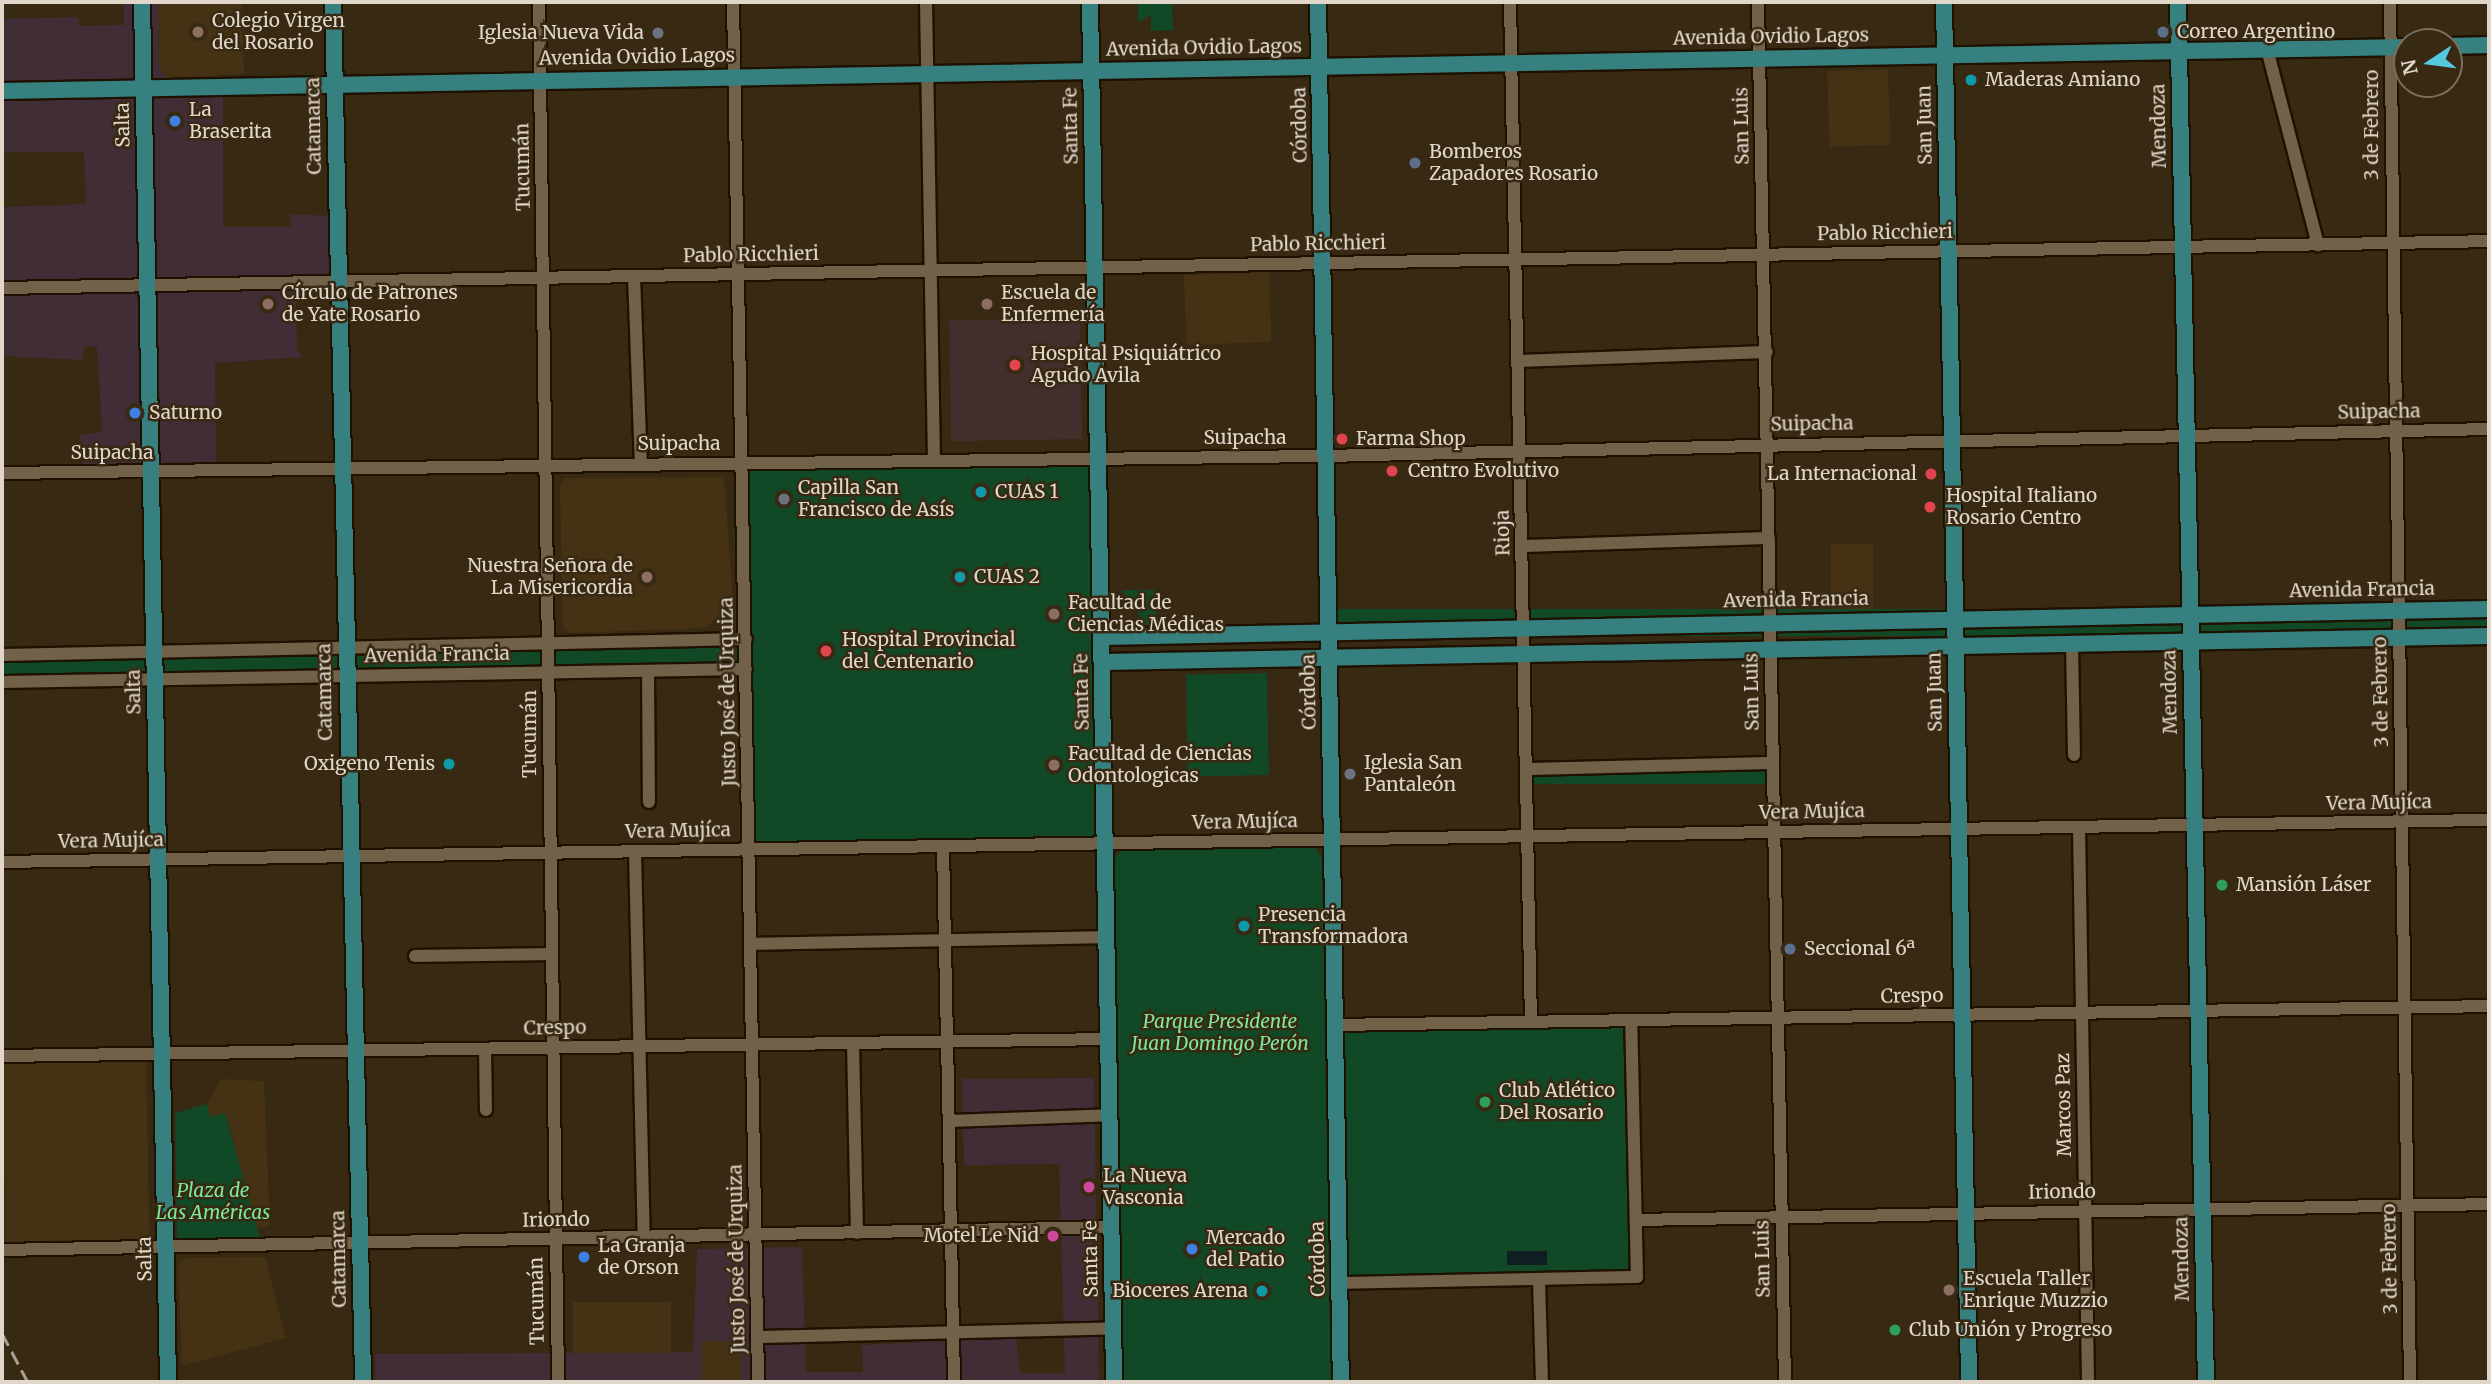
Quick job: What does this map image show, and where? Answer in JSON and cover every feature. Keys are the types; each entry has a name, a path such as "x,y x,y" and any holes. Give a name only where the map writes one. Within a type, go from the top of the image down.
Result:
{"main road":[{"name":"Salta","path":"142,2 168,1382"},
{"name":"Catamarca","path":"333,2 345,678 363,1382"},
{"name":"Santa Fe","path":"1090,2 1101,458 1114,1382"},
{"name":"Córdoba","path":"1318,2 1341,1382"},
{"name":"San Juan","path":"1944,2 1969,1382"},
{"name":"Mendoza","path":"2178,2 2206,1382"},
{"path":"2463,46 2489,45"},
{"name":"Avenida Ovidio Lagos","path":"2,91 541,79 2393,47"},
{"name":"Avenida Francia","path":"1102,637 1524,625 2489,609"},
{"path":"1103,662 1525,651 2489,636"}],"street":[{"name":"Tucumán","path":"539,2 550,643 549,853 558,1382"},
{"name":"Justo José de Urquiza","path":"733,2 758,1382"},
{"path":"926,2 934,461"},
{"name":"Rioja","path":"1510,2 1531,1021"},
{"name":"San Luis","path":"1758,2 1769,443 1770,649 1785,1382"},
{"name":"3 de Febrero","path":"2390,2 2395,28"},
{"path":"2267,49 2318,245"},
{"name":"3 de Febrero","path":"2397,98 2391,243 2403,821 2410,1382"},
{"name":"Pablo Ricchieri","path":"2,288 2489,241"},
{"path":"634,276 640,464"},
{"path":"1518,361 1767,352"},
{"name":"Suipacha","path":"2,473 1326,456 1769,443 2489,429"},
{"path":"1522,546 1769,538"},
{"name":"Avenida Francia","path":"2,655 746,639"},
{"path":"2072,643 2074,755"},
{"name":"Avenida Francia","path":"2,682 155,682 746,669"},
{"path":"648,671 649,802"},
{"path":"1526,769 1772,763"},
{"name":"Vera Mujíca","path":"2,862 2489,820"},
{"name":"Marcos Paz","path":"2079,827 2088,1382"},
{"path":"943,846 954,1382"},
{"path":"635,851 645,1237"},
{"path":"751,944 1107,937"},
{"path":"415,956 551,954"},
{"name":"Crespo","path":"1335,1025 2489,1006"},
{"path":"1339,1283 1637,1277 1631,1022"},
{"name":"Crespo","path":"2,1056 1108,1039"},
{"path":"853,1043 857,1233"},
{"path":"485,1048 486,1110"},
{"path":"949,1121 1110,1115"},
{"name":"Iriondo","path":"1636,1220 2489,1204"},
{"name":"Iriondo","path":"2,1250 1112,1227"},
{"path":"1539,1281 1542,1382"},
{"path":"757,1337 1113,1328"}],"shaded area":[{"path":"124,2 158,2 159,67 169,79 223,78 223,227 291,227 290,214 328,216 330,271 296,290 297,350 303,357 215,363 216,462 83,464 80,435 102,432 97,346 85,347 82,360 2,356 2,207 86,204 84,152 2,152 2,19 78,17 79,26 124,25"},
{"path":"158,2 242,2 244,74 168,78 159,67"},
{"path":"1888,69 1891,145 1830,147 1827,71"},
{"path":"1269,272 1271,342 1186,345 1184,275"},
{"name":"Hospital Psiquiátrico Agudo Avila","path":"1080,318 1082,439 951,441 949,320"},
{"name":"Nuestra Señora de La Misericordia","path":"724,477 733,601 706,628 569,633 563,626 560,485 566,478"},
{"path":"1831,544 1873,544 1873,613 1831,613"},
{"path":"146,1046 149,1239 5,1241 2,1049"},
{"path":"1094,1078 1099,1382 375,1382 375,1354 693,1352 697,1249 802,1247 806,1372 863,1372 862,1345 1016,1338 1020,1373 1065,1373 1059,1164 964,1165 962,1079"},
{"path":"221,1079 264,1081 270,1226 257,1228 226,1114 210,1117 207,1104"},
{"path":"1507,1251 1547,1251 1547,1265 1507,1265"},
{"path":"265,1257 286,1338 182,1366 178,1265 185,1258"},
{"path":"573,1302 671,1302 671,1353 573,1353"},
{"path":"702,1341 741,1341 741,1380 702,1380"}],"green space":[{"path":"1138,2 1172,2 1173,30 1151,31 1151,15 1138,22"},
{"path":"1101,458 1106,843 750,850 746,669 2,682 2,655 745,639 742,464"},
{"path":"1121,590 1155,590 1157,625 1147,625"},
{"path":"1329,609 2489,609 2489,636 1329,636"},
{"path":"1267,673 1269,775 1188,776 1186,674"},
{"path":"1533,767 1767,767 1767,784 1533,784"},
{"name":"Parque Presidente Juan Domingo Perón","path":"1313,845 1322,857 1331,1382 1120,1382 1111,861 1122,851"},
{"name":"Club Atlético Del Rosario","path":"1631,1022 1635,1277 1339,1282 1335,1027"},
{"name":"Plaza de Las Américas","path":"207,1104 210,1117 225,1113 261,1241 177,1242 175,1113"}],"railway":[{"path":"2,1333 28,1382"}],"place":[{"name":"Colegio Virgen del Rosario","path":"198,32"},
{"name":"Correo Argentino","path":"2163,32"},
{"name":"Iglesia Nueva Vida","path":"658,33"},
{"name":"Maderas Amiano","path":"1971,80"},
{"name":"La Braserita","path":"175,121"},
{"name":"Bomberos Zapadores Rosario","path":"1415,163"},
{"name":"Círculo de Patrones de Yate Rosario","path":"268,304"},
{"name":"Escuela de Enfermería","path":"987,304"},
{"name":"Hospital Psiquiátrico Agudo Avila","path":"1015,365"},
{"name":"Saturno","path":"135,413"},
{"name":"Farma Shop","path":"1342,439"},
{"name":"Centro Evolutivo","path":"1392,471"},
{"name":"La Internacional","path":"1931,474"},
{"name":"CUAS 1","path":"981,492"},
{"name":"Capilla San Francisco de Asís","path":"784,499"},
{"name":"Hospital Italiano Rosario Centro","path":"1930,507"},
{"name":"Nuestra Señora de La Misericordia","path":"647,577"},
{"name":"CUAS 2","path":"960,577"},
{"name":"Facultad de Ciencias Médicas","path":"1054,614"},
{"name":"Hospital Provincial del Centenario","path":"826,651"},
{"name":"Oxigeno Tenis","path":"449,764"},
{"name":"Facultad de Ciencias Odontologicas","path":"1054,765"},
{"name":"Iglesia San Pantaleón","path":"1350,774"},
{"name":"Mansión Láser","path":"2222,885"},
{"name":"Presencia Transformadora","path":"1244,926"},
{"name":"Seccional 6ª","path":"1790,949"},
{"name":"Club Atlético Del Rosario","path":"1485,1102"},
{"name":"La Nueva Vasconia","path":"1089,1187"},
{"name":"Motel Le Nid","path":"1053,1236"},
{"name":"Mercado del Patio","path":"1192,1249"},
{"name":"La Granja de Orson","path":"584,1257"},
{"name":"Escuela Taller Enrique Muzzio","path":"1949,1290"},
{"name":"Bioceres Arena","path":"1262,1291"},
{"name":"Club Unión y Progreso","path":"1895,1330"}]}
